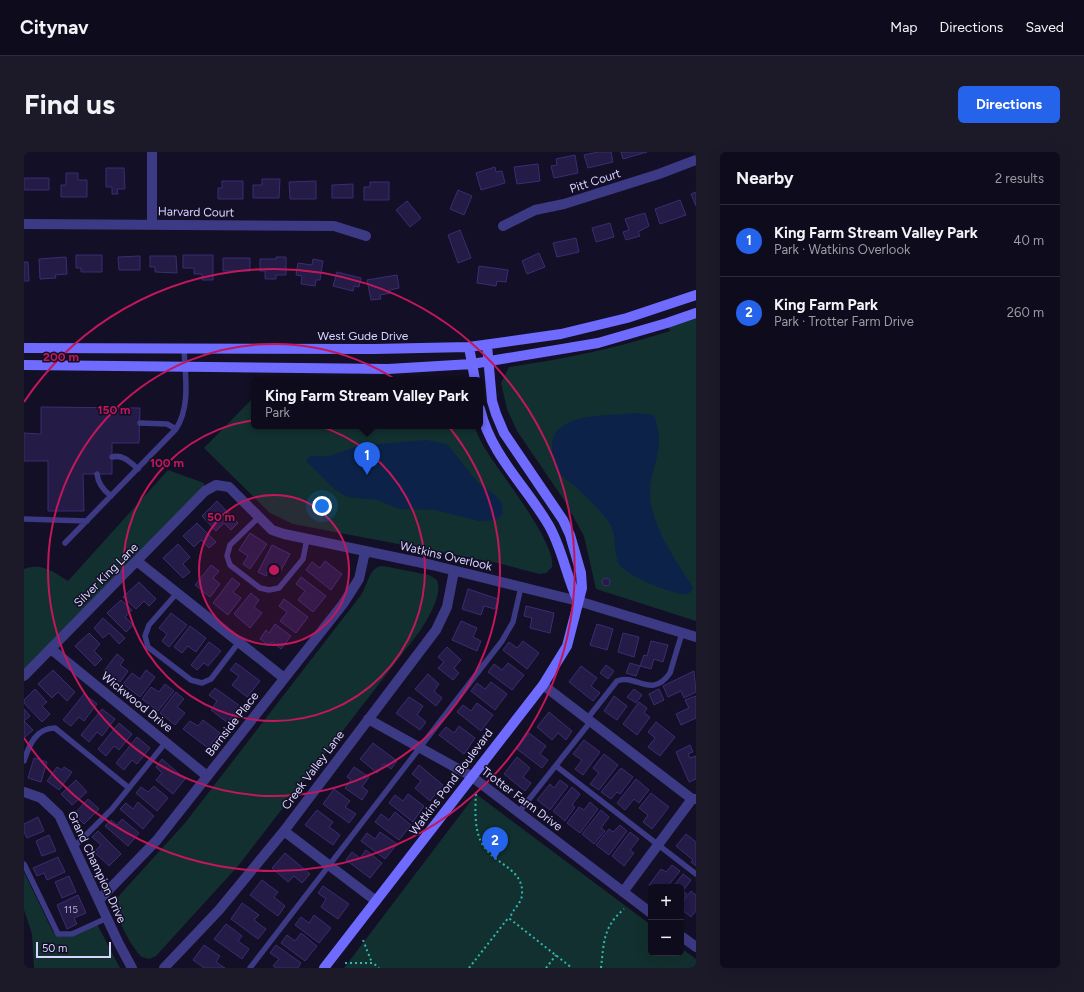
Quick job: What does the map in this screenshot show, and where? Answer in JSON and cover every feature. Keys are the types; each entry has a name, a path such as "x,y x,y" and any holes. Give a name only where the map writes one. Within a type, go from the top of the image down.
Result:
{"main road":[{"name":"West Gude Drive","path":"24,348 374,349 469,347 561,334 627,318 696,295"},
{"path":"24,365 388,369 472,364 598,343 696,313"},
{"name":"Watkins Pond Boulevard","path":"324,968 471,776 543,685 567,646 582,588 577,555 570,535 551,502 504,433 492,401 487,344"},
{"path":"469,347 474,377"},
{"path":"483,421 503,460 548,524 556,539 569,582 578,601"}],"street":[{"path":"152,152 152,224"},
{"name":"Pitt Court","path":"503,226 535,210 564,204 659,174 696,160"},
{"name":"Harvard Court","path":"24,224 334,226 366,236"},
{"name":"Watkins Overlook","path":"205,491 216,485 229,487 272,530 578,601 696,637"},
{"name":"Silver King Lane","path":"24,676 138,562 205,491"},
{"name":"Barnside Place","path":"99,900 157,840 357,586 365,552"},
{"path":"138,562 284,678"},
{"name":"Creek Valley Lane","path":"164,968 219,910 284,831 442,620 454,571"},
{"name":"Wickwood Drive","path":"51,649 207,776"},
{"path":"543,685 694,799 624,892"},
{"name":"Trotter Farm Drive","path":"368,719 471,776 648,911"},
{"name":"Grand Champion Drive","path":"24,792 42,798 56,810 132,968"},
{"path":"284,831 376,901"},
{"path":"684,938 696,947"}],"lane":[{"path":"65,543 176,429 184,413 184,348"},
{"path":"140,423 167,424 176,429"},
{"path":"112,457 118,456 126,459 138,469"},
{"path":"97,474 98,482 110,496"},
{"path":"259,517 230,545 227,556 230,565 260,588 269,590 279,588 303,559 307,539"},
{"path":"24,519 87,521"},
{"path":"250,968 509,631 513,622 521,587"},
{"path":"178,594 149,625 145,636 148,647 191,680 202,683 211,679 239,642"},
{"path":"519,812 556,766 617,681 624,678 645,686 651,686 666,678 670,673 682,633"},
{"path":"24,761 28,750 39,733 47,728 55,728 129,788"},
{"path":"74,847 112,809 166,742"},
{"path":"556,766 696,874"},
{"path":"24,864 58,934 72,934 107,918"}],"path":[{"path":"470,968 510,916 522,897 521,888 513,871 488,852 480,839 475,806 476,794"},
{"path":"601,968 604,938 607,928 614,918 624,909"},
{"path":"510,916 510,919 572,968"},
{"path":"363,940 373,963 379,968"},
{"path":"546,968 556,955"},
{"path":"345,963 373,963"}],"green space":[{"path":"696,313 696,621 596,589 584,536 564,500 517,431 507,409 501,383 509,367 630,343 670,331 667,323"},
{"path":"251,400 251,429 475,429 486,450 538,527 551,556 552,567 546,573 539,574 498,563 293,524 270,513 204,448"},
{"path":"168,470 204,483 205,491 24,676 24,569 30,567 42,567 52,571 68,581"},
{"path":"383,566 429,575 437,580 438,592 434,606 420,631 238,866 156,956 149,959 142,957 133,946 123,929 115,904 116,899 185,823 361,595 369,577 375,569"},
{"path":"476,794 648,923 648,956 684,956 684,950 696,959 696,968 344,968"},
{"path":"24,872 53,932 63,937 69,937 97,924 120,968 34,968 32,934 24,910"}],"water":[{"path":"637,413 654,415 659,437 659,445 650,490 653,515 671,553 693,587 691,592 685,594 675,593 647,582 628,572 622,567 618,562 610,524 590,500 565,479 557,468 554,458 552,448 553,438 561,427 570,422 593,416"},
{"path":"426,440 447,444 480,485 493,493 502,503 503,514 496,520 479,521 435,510 400,509 377,500 347,497 333,488 306,461 310,456 330,456 358,446"}],"building":[{"path":"598,152 611,152 613,162 588,168 584,155"},
{"path":"621,152 647,152 623,159"},
{"path":"575,155 578,173 554,178 551,166 557,165 556,159"},
{"path":"538,164 540,181 517,184 514,167"},
{"path":"495,167 496,172 502,171 505,183 481,190 476,173"},
{"path":"106,168 124,168 125,189 117,189 118,194 112,194 112,187 106,187"},
{"path":"66,173 78,173 78,180 87,180 87,197 61,197 61,185 66,185"},
{"path":"24,178 49,178 49,190 24,190"},
{"path":"262,179 280,179 279,198 253,198 253,185 262,185"},
{"path":"222,181 243,181 243,199 218,199 218,188 222,188"},
{"path":"316,181 316,199 290,199 289,182"},
{"path":"370,182 389,182 389,200 364,200 364,187 370,187"},
{"path":"353,184 353,198 332,198 332,185"},
{"path":"458,190 472,196 464,215 450,209"},
{"path":"696,192 696,206 691,194"},
{"path":"680,200 686,215 660,224 655,209"},
{"path":"407,201 421,218 410,227 396,210"},
{"path":"645,213 649,226 638,232 640,236 626,240 623,232 629,230 625,219"},
{"path":"610,223 614,237 596,242 592,228"},
{"path":"460,230 471,258 458,263 448,235"},
{"path":"576,238 579,252 557,257 553,243"},
{"path":"539,253 545,267 527,274 522,261"},
{"path":"76,255 102,255 102,272 81,272 81,268 76,268"},
{"path":"183,255 213,255 213,280 202,280 202,274 194,274 194,268 183,268"},
{"path":"140,256 140,270 119,270 118,257"},
{"path":"150,256 176,256 177,273 155,272 155,267 150,267"},
{"path":"66,257 67,274 55,275 56,278 40,279 39,259"},
{"path":"276,257 286,257 286,275 276,275 276,279 265,279 265,271 260,271 260,259 276,259"},
{"path":"223,258 250,258 250,271 223,271"},
{"path":"313,259 323,261 320,280 316,280 315,286 301,284 302,276 296,275 298,263 312,265"},
{"path":"24,262 28,262 29,281 24,281"},
{"path":"479,266 508,270 506,282 497,281 496,286 477,283"},
{"path":"337,272 361,278 359,287 354,286 353,291 333,286"},
{"path":"397,275 399,288 390,290 390,293 380,295 381,299 371,300 367,280"},
{"path":"41,407 140,408 139,443 112,443 112,474 83,474 84,511 48,511 48,461 24,461 24,433 41,434"},
{"path":"217,501 238,523 231,530 224,523 216,531 202,516"},
{"path":"197,523 216,542 209,548 201,540 194,547 183,536"},
{"path":"250,533 267,544 250,569 243,564 248,556 239,550"},
{"path":"178,544 190,557 183,564 190,572 183,578 163,558"},
{"path":"272,545 290,554 280,572 270,567 266,576 258,572"},
{"path":"325,561 342,574 331,590 306,570 312,562 320,568"},
{"path":"211,565 219,571 213,578 220,584 210,597 195,585"},
{"path":"301,577 326,596 313,612 298,600 305,591 296,584"},
{"path":"232,578 240,584 233,592 241,598 228,615 213,603"},
{"path":"604,578 608,578 610,582 608,586 604,586 602,584 602,580"},
{"path":"139,582 156,599 149,606 144,601 136,609 123,597"},
{"path":"468,589 498,599 495,609 484,606 481,615 462,609"},
{"path":"251,593 259,600 254,607 262,613 250,628 234,614"},
{"path":"284,599 308,617 296,633 280,621 287,612 279,606"},
{"path":"121,600 132,610 125,617 133,625 126,632 107,613"},
{"path":"526,606 554,613 550,633 530,628 532,618 524,616"},
{"path":"171,613 187,625 169,647 162,641 167,634 159,628"},
{"path":"103,618 125,638 119,644 109,633 103,638 94,628"},
{"path":"461,621 477,628 473,637 481,641 477,651 452,640"},
{"path":"275,624 291,636 281,649 272,642 269,646 260,639 266,630 269,633"},
{"path":"597,624 613,629 607,650 590,645"},
{"path":"190,626 206,638 196,652 188,646 182,653 174,647"},
{"path":"89,633 100,644 94,651 102,659 95,666 75,646"},
{"path":"623,633 639,637 634,657 618,652"},
{"path":"523,641 539,653 527,669 503,650 509,642 517,648"},
{"path":"651,641 668,645 663,662 654,659 651,669 640,666 644,655 647,656"},
{"path":"209,642 221,651 208,666 204,663 197,670 191,665"},
{"path":"447,647 461,660 454,668 459,673 453,680 438,668 444,662 438,657"},
{"path":"117,654 124,660 120,665 128,671 120,682 104,671"},
{"path":"236,663 260,681 247,697 232,685 239,676 230,670"},
{"path":"508,663 524,675 512,690 488,672 494,664 502,670"},
{"path":"630,663 640,666 636,676 626,673"},
{"path":"606,665 614,671 608,679 600,673"},
{"path":"581,666 597,678 591,686 600,693 593,701 569,682"},
{"path":"53,670 75,692 67,701 58,692 52,698 38,684"},
{"path":"146,670 155,677 140,697 123,684 132,673 140,679"},
{"path":"694,671 696,692 684,698 681,691 668,697 663,686"},
{"path":"428,674 439,684 434,691 442,698 436,706 415,689"},
{"path":"491,682 507,694 495,710 471,691 477,683 485,689"},
{"path":"165,684 174,691 158,711 142,699 151,687 159,692"},
{"path":"215,688 240,706 228,723 211,710 217,701 209,695"},
{"path":"35,689 47,702 42,706 50,714 42,722 24,703 24,700"},
{"path":"634,689 642,695 636,703 627,697"},
{"path":"659,689 664,700 654,705 649,694"},
{"path":"176,692 184,699 177,707 185,713 175,725 160,713"},
{"path":"84,694 97,704 84,721 79,717 71,726 63,720"},
{"path":"614,696 627,706 617,720 604,711"},
{"path":"696,696 696,718 681,725 676,714 689,708 685,700"},
{"path":"409,697 423,706 417,715 426,722 420,730 396,713"},
{"path":"639,702 647,708 644,713 650,717 637,735 623,724"},
{"path":"477,703 493,715 481,731 457,712 463,705 471,711"},
{"path":"24,709 30,716 24,721"},
{"path":"102,709 115,719 102,736 97,732 89,742 81,735"},
{"path":"549,712 572,731 566,740 558,733 552,740 537,727"},
{"path":"203,720 220,733 208,748 183,729 190,721 198,726"},
{"path":"24,721 33,730 24,738"},
{"path":"656,722 675,737 660,756 648,747 655,738 648,732"},
{"path":"119,723 132,734 119,750 114,746 106,756 98,749"},
{"path":"459,726 475,738 464,754 439,735 446,727 454,733"},
{"path":"529,733 546,746 540,754 548,760 542,768 517,749"},
{"path":"137,737 150,748 137,764 132,760 124,770 116,763"},
{"path":"584,740 600,752 583,775 575,769 582,760 573,754"},
{"path":"373,743 397,761 391,769 384,764 377,773 360,759"},
{"path":"690,745 693,752 688,754 690,758 696,756 696,779 689,782 676,752"},
{"path":"604,754 618,765 599,790 590,784 599,773 593,768"},
{"path":"517,757 530,768 523,777 531,783 525,791 504,774"},
{"path":"34,758 47,762 41,782 28,778"},
{"path":"162,759 185,779 173,794 156,780 162,773 156,767"},
{"path":"419,765 443,785 430,801 415,788 421,781 412,774"},
{"path":"57,767 62,770 64,767 72,772 59,790 47,781"},
{"path":"354,767 369,777 362,787 368,791 362,800 345,788 351,780 347,777"},
{"path":"621,768 633,777 620,794 617,792 611,799 601,792"},
{"path":"636,779 649,790 639,803 634,799 625,810 617,803"},
{"path":"76,780 87,792 72,805 61,794"},
{"path":"560,780 568,786 550,810 537,800 550,784 554,788"},
{"path":"154,786 168,798 157,811 136,793 141,787 148,792"},
{"path":"572,787 580,794 572,805 575,807 565,821 553,811"},
{"path":"334,789 350,801 345,807 356,814 349,823 323,804"},
{"path":"651,793 669,807 652,829 643,822 648,815 639,808"},
{"path":"408,794 424,806 413,822 389,803 395,795 403,801"},
{"path":"88,799 99,809 84,824 74,814"},
{"path":"138,802 154,816 143,829 120,809 126,803 133,809"},
{"path":"590,802 598,809 580,833 567,823 579,807 584,810"},
{"path":"317,810 333,822 329,827 340,835 333,845 305,825"},
{"path":"601,810 609,817 601,828 605,831 594,844 582,834"},
{"path":"395,812 411,825 399,840 375,822 381,814 389,820"},
{"path":"38,817 44,831 27,838 24,832 24,824"},
{"path":"122,819 139,833 128,846 105,826 111,820 117,825"},
{"path":"620,825 627,831 609,855 596,845 609,829 613,832"},
{"path":"98,831 121,854 109,866 94,852 101,845 92,837"},
{"path":"380,832 397,844 385,859 361,841 367,833 375,839"},
{"path":"630,832 639,839 630,850 634,853 624,866 612,856"},
{"path":"686,834 696,842 696,866 691,862 693,860 676,846"},
{"path":"49,835 56,851 42,856 36,841"},
{"path":"366,850 382,863 370,878 346,860 352,852 360,858"},
{"path":"285,853 310,874 302,883 294,876 288,882 272,868"},
{"path":"58,857 65,872 47,880 44,873 37,876 33,868"},
{"path":"672,865 680,871 669,884 650,884 661,869 666,872"},
{"path":"683,874 691,880 684,890 684,884 675,884"},
{"path":"69,876 76,892 62,898 55,882"},
{"path":"262,880 278,892 274,897 285,906 278,916 250,895"},
{"path":"323,886 349,904 338,919 321,907 326,899 318,893"},
{"path":"691,891 696,895 696,911 691,917 684,911 684,900"},
{"path":"78,895 86,913 74,918 77,924 67,929 57,905"},
{"path":"242,903 259,915 254,920 266,929 258,939 231,919"},
{"path":"314,915 331,928 319,943 295,925 301,917 309,923"},
{"path":"226,924 242,936 238,941 249,949 242,959 214,939"},
{"path":"301,933 317,946 305,961 281,943 287,935 295,941"},
{"path":"204,945 220,956 216,962 225,968 204,968 193,960"},
{"path":"276,945 301,963 298,968 276,968 273,966 279,959 270,953"}],"place":[{"name":"King Farm Stream Valley Park","path":"367,475"},
{"name":"King Farm Park","path":"495,860"}]}
